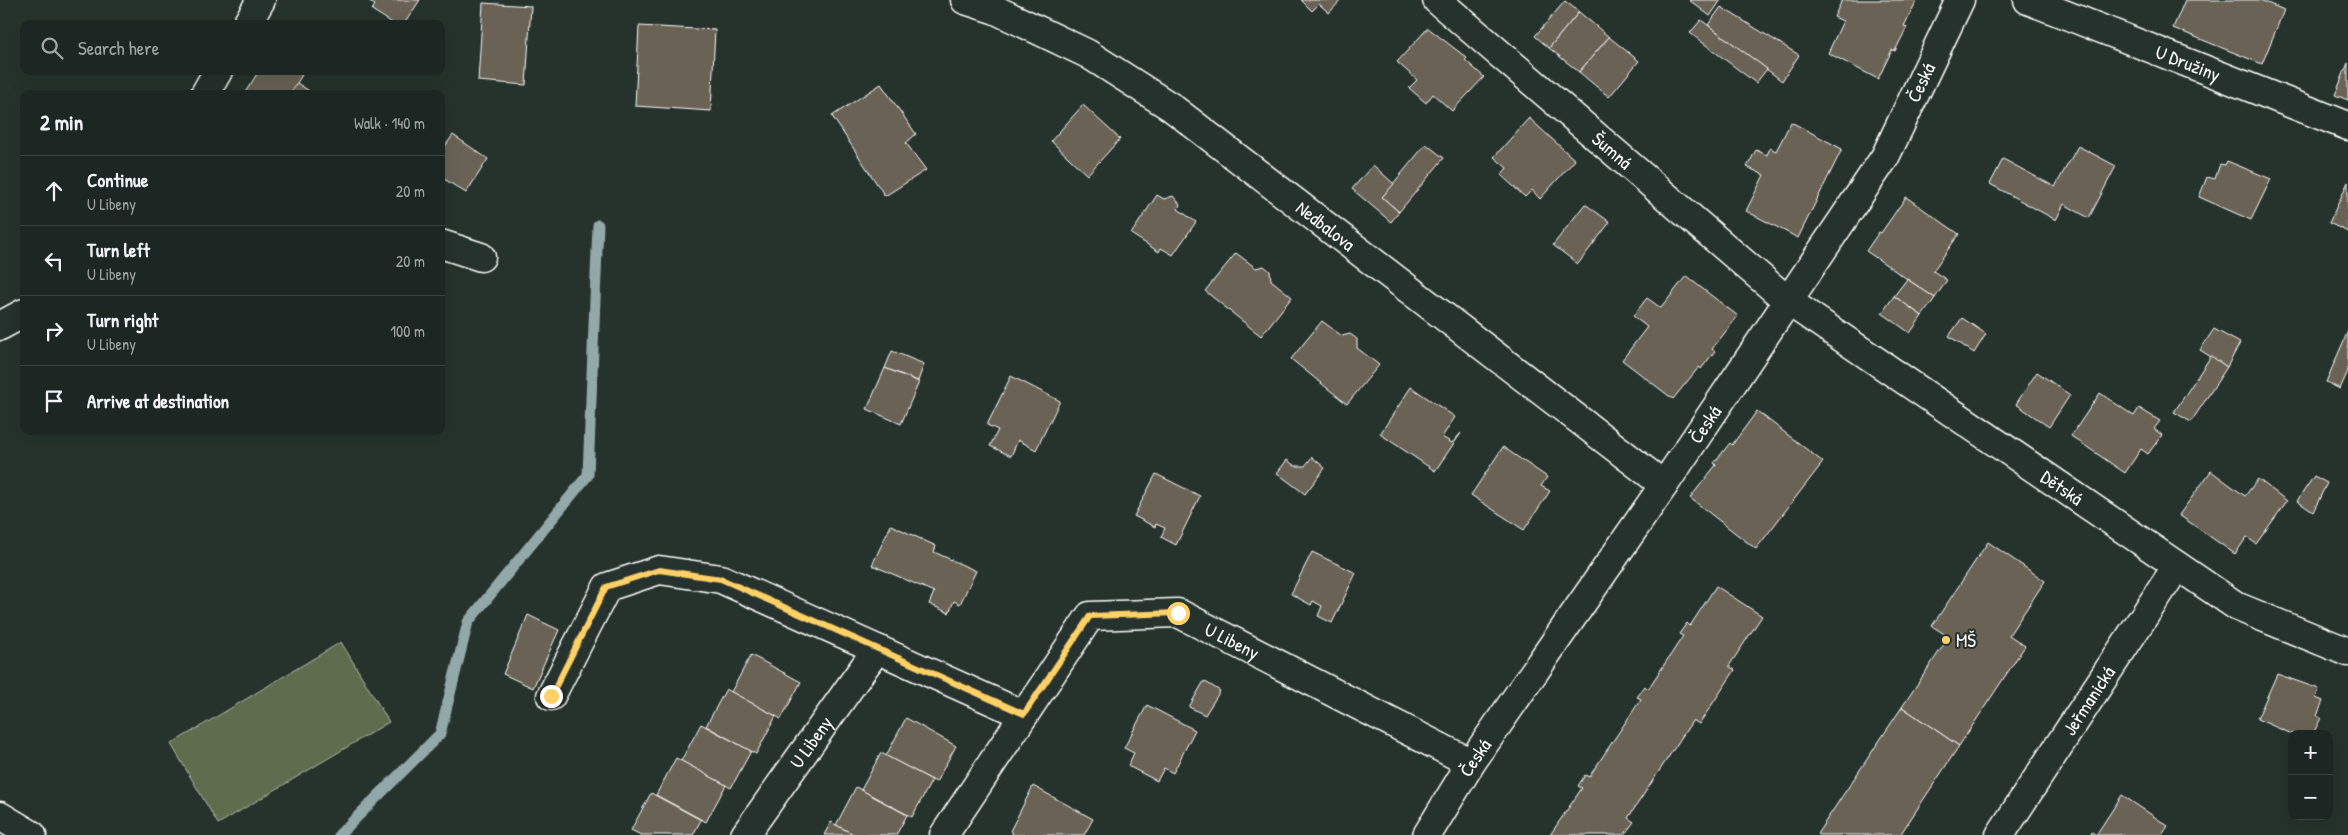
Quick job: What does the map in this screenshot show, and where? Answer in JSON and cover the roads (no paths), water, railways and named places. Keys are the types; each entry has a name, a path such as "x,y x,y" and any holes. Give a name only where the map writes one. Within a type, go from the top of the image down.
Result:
{"street":[{"path":"249,20 261,0"},
{"name":"Nedbalova","path":"966,0 996,10 1088,54 1171,107 1664,485"},
{"name":"Šumná","path":"1437,0 1788,301"},
{"name":"Česká","path":"1428,835 1470,763 1664,485 1885,157 1960,0"},
{"name":"U Družiny","path":"2028,0 2348,126"},
{"path":"207,90 216,75"},
{"path":"445,245 481,257"},
{"name":"Dětská","path":"1788,301 2238,607 2348,652"},
{"path":"0,326 20,315"},
{"name":"Jeřmanická","path":"2000,835 2177,566"},
{"path":"551,696 606,587 659,570 721,579 1024,714"},
{"name":"U Libeny","path":"944,835 1090,616 1178,613 1470,763"},
{"name":"U Libeny","path":"745,835 877,649"},
{"path":"0,816 32,835"}],"waterway":[{"path":"339,835 440,734 468,622 588,475 598,225"}],"place":[{"name":"MŠ","path":"1946,640"}]}
